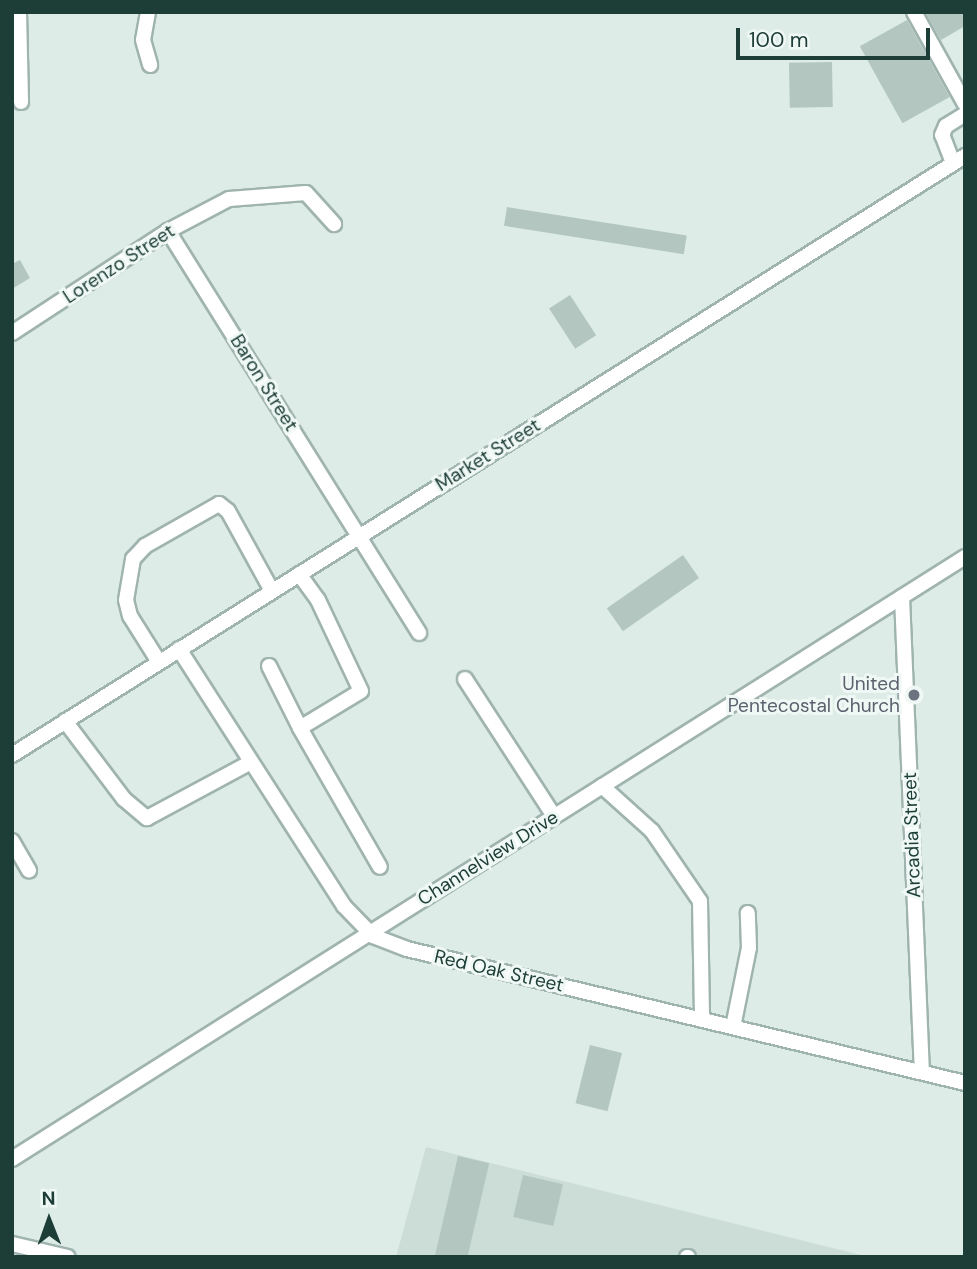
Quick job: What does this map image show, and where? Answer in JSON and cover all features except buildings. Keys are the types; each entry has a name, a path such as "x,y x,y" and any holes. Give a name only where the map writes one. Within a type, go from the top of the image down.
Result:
{"street":[{"path":"19,12 21,102"},
{"path":"148,12 143,40 150,65"},
{"path":"914,12 965,104"},
{"path":"959,159 942,135 946,126 965,114"},
{"name":"Market Street","path":"12,755 959,159"},
{"name":"Lorenzo Street","path":"12,333 168,231 229,199 306,193 334,224"},
{"name":"Baron Street","path":"168,231 419,633"},
{"path":"159,662 130,616 126,600 133,559 145,546 219,504 228,511 272,591"},
{"name":"Channelview Drive","path":"12,1158 965,557"},
{"path":"299,574 318,600 361,691 300,728"},
{"name":"Arcadia Street","path":"902,597 922,1072"},
{"name":"Red Oak Street","path":"179,649 344,906 369,933 407,949 965,1083"},
{"path":"270,666 300,728 380,867"},
{"path":"465,679 554,816"},
{"path":"65,721 124,799 147,818 175,807 251,762"},
{"path":"602,786 652,831 700,901 702,1020"},
{"path":"12,841 29,870"},
{"path":"733,1027 749,948 748,913"},
{"path":"12,1244 68,1257"}],"shaded area":[{"path":"426,1147 869,1257 396,1257"}],"place":[{"name":"United Pentecostal Church","path":"914,695"}]}
